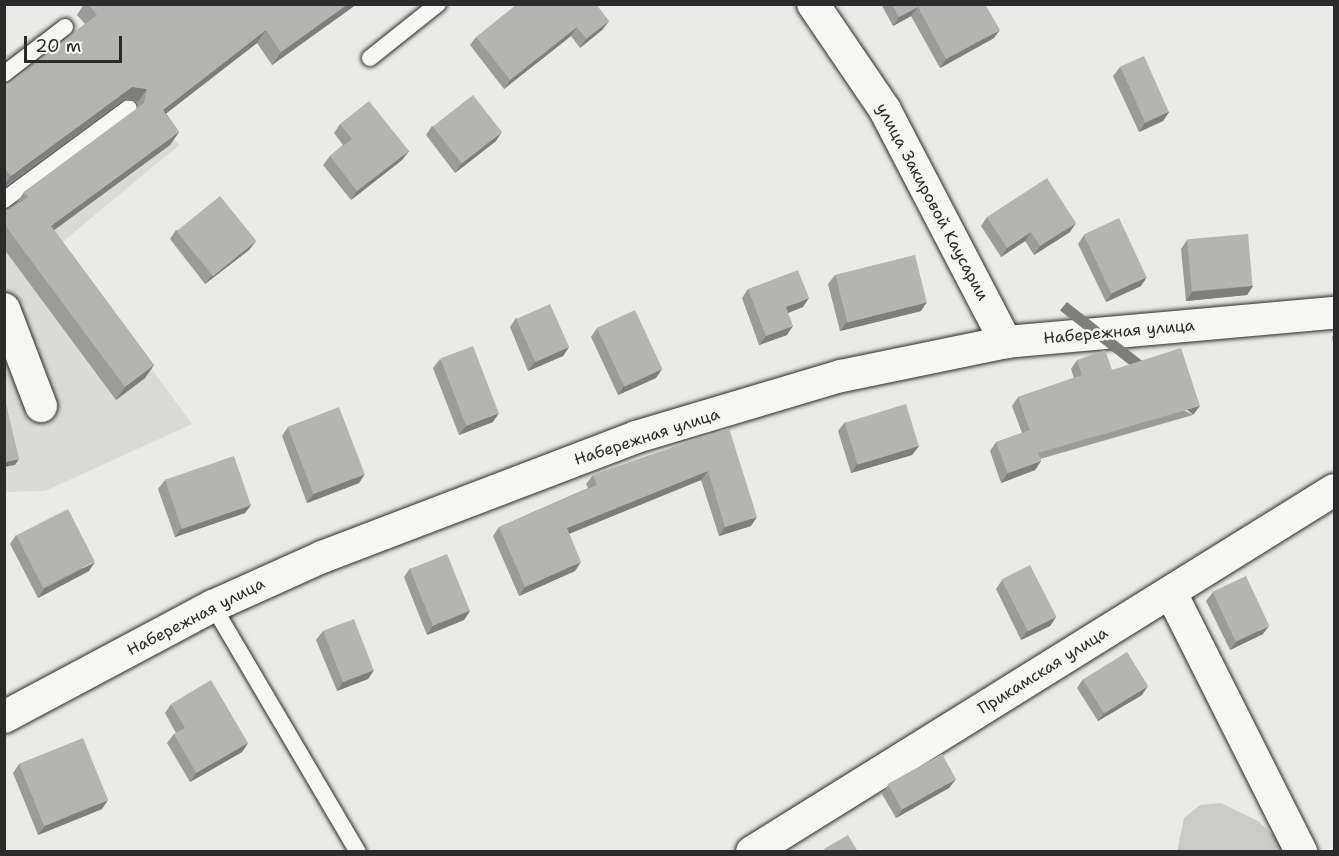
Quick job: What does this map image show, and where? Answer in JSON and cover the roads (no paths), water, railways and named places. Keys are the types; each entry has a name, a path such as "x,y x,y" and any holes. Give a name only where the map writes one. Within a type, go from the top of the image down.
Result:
{"street":[{"name":"улица Закировой Каусарии","path":"813,4 885,110 1006,342"},
{"path":"4,309 41,406"},
{"name":"Набережная улица","path":"4,717 213,606 322,557 636,437 842,376 1006,342 1335,313"},
{"name":"Прикамская улица","path":"752,852 1335,490"},
{"path":"1171,593 1301,852"}],"lane":[{"path":"370,58 438,4"},
{"path":"4,74 65,27"},
{"path":"4,200 129,108"},
{"path":"213,606 358,852"}]}
